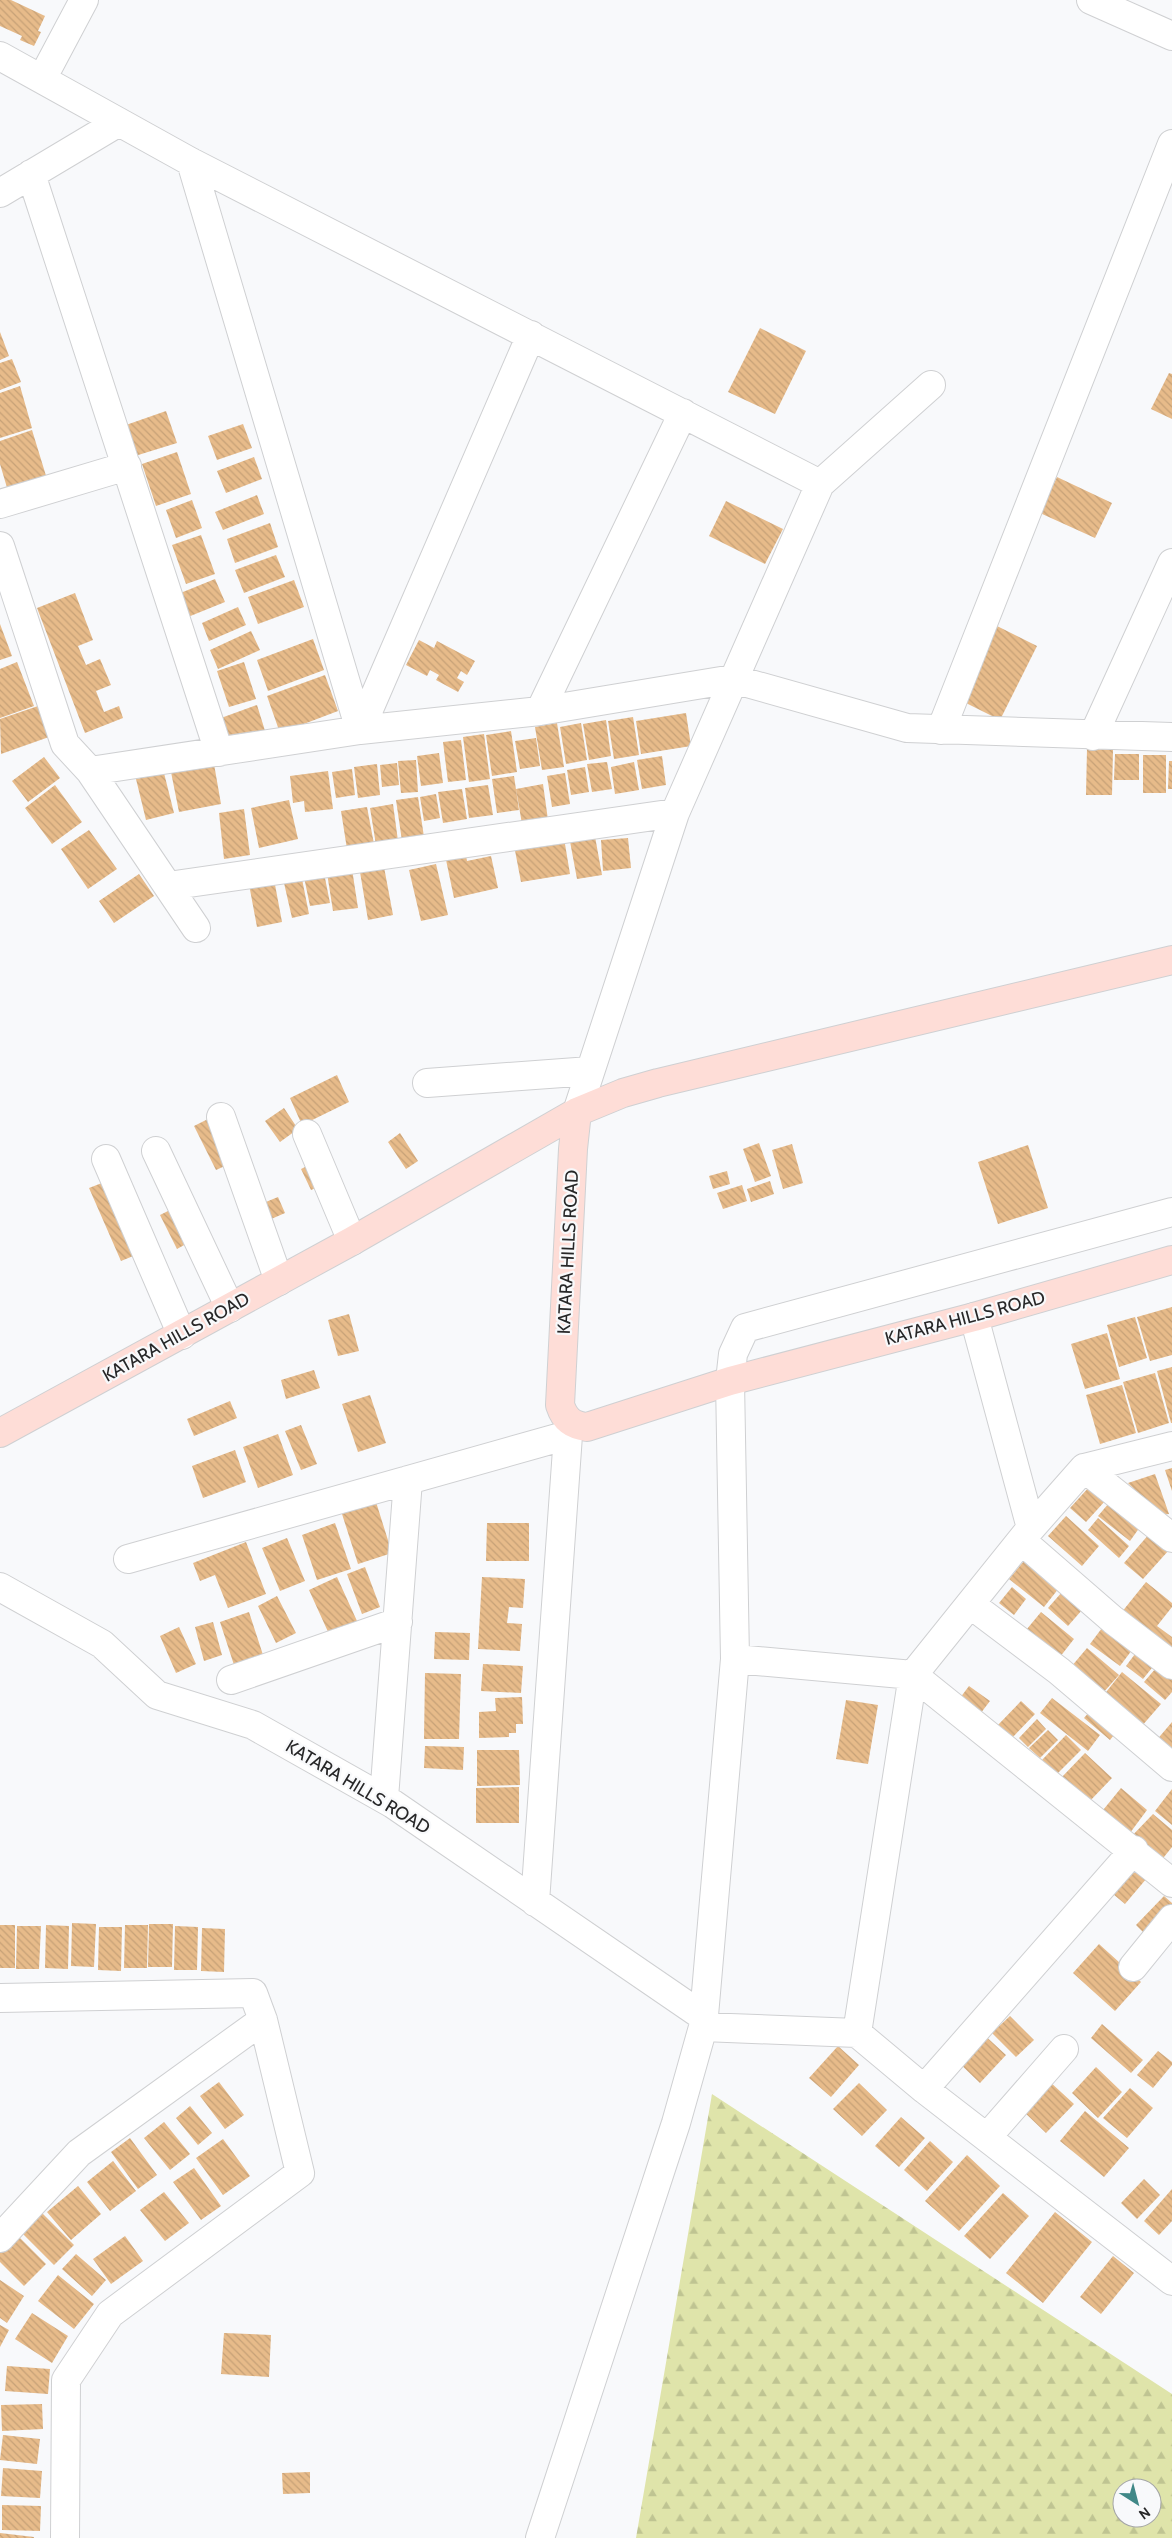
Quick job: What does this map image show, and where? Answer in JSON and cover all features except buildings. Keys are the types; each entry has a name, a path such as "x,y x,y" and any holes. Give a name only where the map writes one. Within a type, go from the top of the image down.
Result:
{"main road":[{"path":"577,1112 623,1093 658,1083 1172,960"},
{"name":"KATARA HILLS ROAD","path":"577,1112 560,1405 568,1428 576,1426 587,1427 730,1381 974,1317 1172,1260"},
{"name":"KATARA HILLS ROAD","path":"0,1433 352,1241 577,1112"}],"street":[{"path":"42,79 84,0"},
{"path":"1091,0 1172,36"},
{"path":"0,56 191,162 820,484"},
{"path":"0,193 120,122"},
{"path":"941,730 1172,144"},
{"path":"191,162 360,730"},
{"path":"31,174 219,752"},
{"path":"360,730 531,335"},
{"path":"577,1112 675,813 732,679 820,484 931,385"},
{"path":"540,711 683,413"},
{"path":"0,504 127,466"},
{"path":"0,546 65,744 90,771 196,928"},
{"path":"1093,736 1172,563"},
{"path":"90,771 360,730 540,711 732,679 907,728 1093,736 1172,737"},
{"path":"168,886 675,813"},
{"path":"427,1082 590,1071"},
{"path":"221,1117 279,1281"},
{"path":"307,1134 352,1241"},
{"path":"156,1151 230,1308"},
{"path":"106,1159 182,1334"},
{"path":"540,2538 676,2123 704,2022 735,1659 730,1381 733,1354 745,1328 1172,1212"},
{"path":"974,1317 1027,1534 1112,1620 1172,1664"},
{"path":"128,1559 408,1480 568,1428 534,1902"},
{"path":"856,2033 913,1675 1027,1534 1084,1468 1172,1446"},
{"path":"1084,1468 1172,1538"},
{"path":"384,1798 408,1480"},
{"name":"KATARA HILLS ROAD","path":"0,1587 102,1644 157,1695 253,1725 384,1798 704,2022"},
{"path":"970,1604 1059,1671 1172,1767"},
{"path":"231,1680 398,1622"},
{"path":"735,1659 913,1675 1134,1850 1172,1883"},
{"path":"924,2088 1134,1850"},
{"path":"1133,1967 1172,1919"},
{"path":"0,1998 253,1993 263,2020 300,2173 110,2314 66,2380 65,2538"},
{"path":"5,2226 79,2153 263,2020"},
{"path":"704,2022 856,2033 924,2088 1170,2276"},
{"path":"988,2136 1064,2049"}],"green space":[{"path":"712,2094 1172,2394 1172,2538 636,2538"}]}
